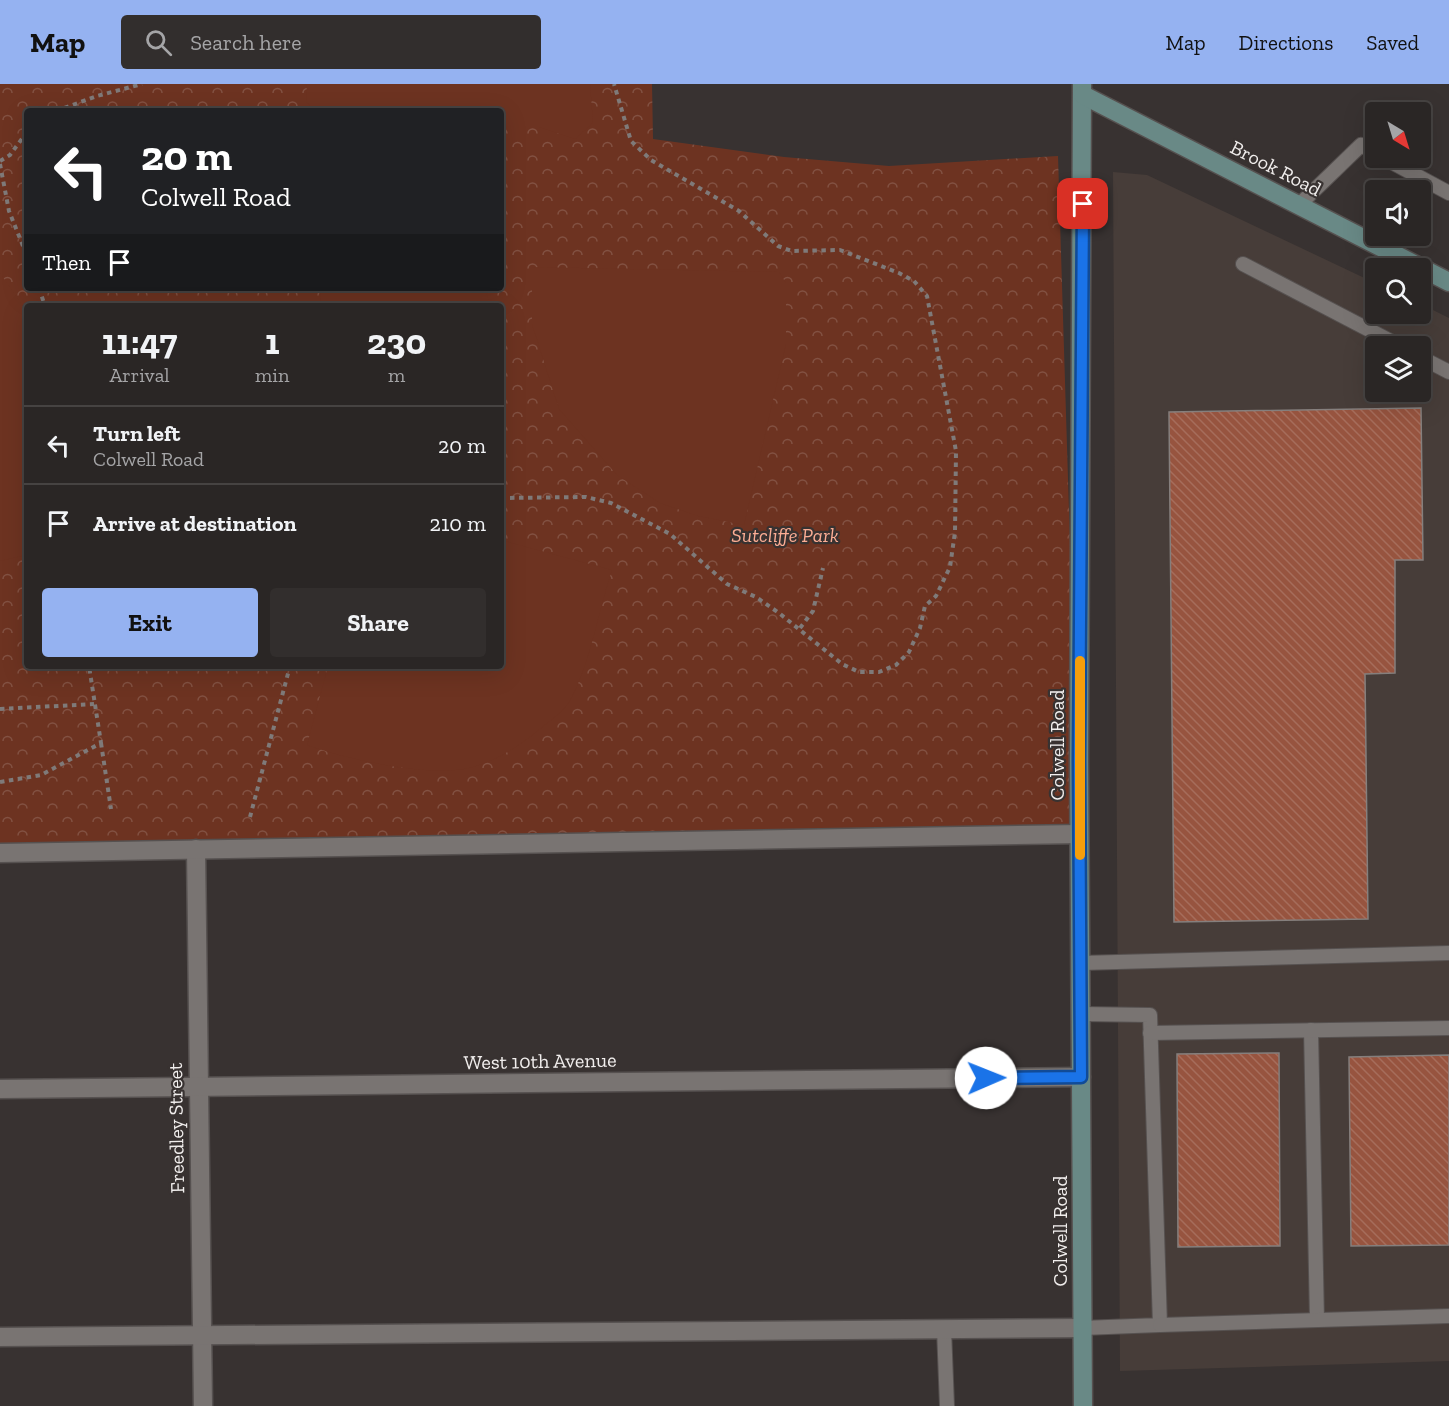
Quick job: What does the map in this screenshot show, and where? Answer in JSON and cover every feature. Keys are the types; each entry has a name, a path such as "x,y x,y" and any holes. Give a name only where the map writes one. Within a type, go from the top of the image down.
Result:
{"street":[{"name":"Brook Road","path":"1083,89 1299,205 1449,282"},
{"name":"Colwell Road","path":"1083,89 1079,834 1083,1406"},
{"path":"0,853 1079,834"},
{"name":"Freedley Street","path":"196,849 203,1406"},
{"name":"West 10th Avenue","path":"0,1089 1081,1077"},
{"path":"0,1337 1082,1328"}],"lane":[{"path":"1299,205 1361,145 1365,147"},
{"path":"1403,168 1449,193"},
{"path":"1243,264 1381,336"},
{"path":"1431,363 1449,372"},
{"path":"1081,963 1449,953"},
{"path":"1081,1014 1150,1015 1160,1325"},
{"path":"1150,1033 1449,1028"},
{"path":"1311,1030 1317,1320"},
{"path":"1082,1328 1449,1316"},
{"path":"944,1329 947,1406"}],"path":[{"path":"64,108 142,84"},
{"path":"504,498 586,497 611,503 670,534 727,584 756,597 800,628 842,664 860,672 879,672 887,669 896,665 909,652 920,628 925,606 936,596 950,567 954,532 956,451 927,296 914,281 899,273 840,250 792,251 778,246 739,211 651,160 631,141 614,84"},
{"path":"24,136 10,155 0,162 9,210 24,248"},
{"path":"800,628 813,611 823,568"},
{"path":"89,669 111,809"},
{"path":"250,818 289,669"},
{"path":"0,710 94,704"},
{"path":"0,782 41,775 101,743"}],"shaded area":[{"path":"1113,172 1147,175 1365,278 1365,324 1431,324 1431,309 1449,318 1449,1361 1120,1371"}],"green space":[{"name":"Sutcliffe Park","path":"0,84 652,84 653,139 784,157 889,166 1058,156 1079,834 0,848"},
{"path":"307,84 590,84 593,123 575,139 539,127 504,127 504,108 312,108 306,101"},
{"path":"532,267 779,272 786,283 786,344 744,525 698,516 660,503 617,475 559,409 532,324"},
{"path":"0,273 24,308 24,555 0,561"},
{"path":"320,291 485,291 490,303 321,303"},
{"path":"504,541 612,570 585,666 572,697 562,710 533,735 508,751 473,767 436,771 390,766 307,745 327,669 504,669"}],"building":[{"path":"1421,408 1423,560 1395,560 1395,673 1365,674 1368,919 1174,922 1169,412"},
{"path":"1279,1053 1280,1246 1178,1247 1177,1054"},
{"path":"1449,1055 1449,1245 1351,1246 1349,1057"}],"slow traffic":[{"path":"1080,661 1080,855"}],"route":[{"path":"986,1078 1081,1077 1079,760 1083,204"}]}
